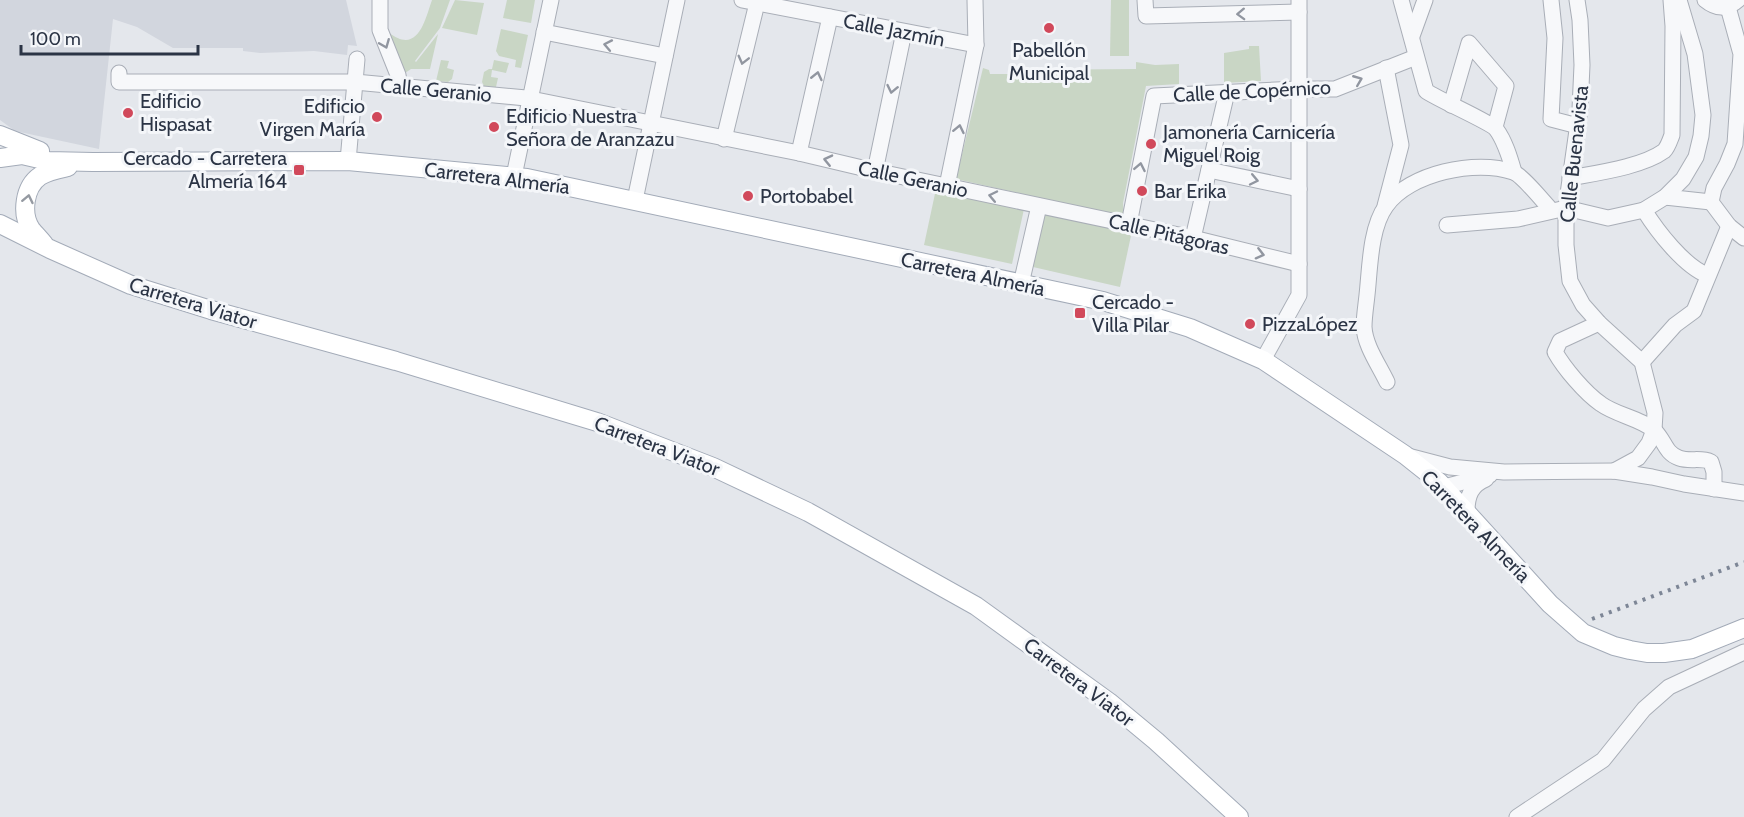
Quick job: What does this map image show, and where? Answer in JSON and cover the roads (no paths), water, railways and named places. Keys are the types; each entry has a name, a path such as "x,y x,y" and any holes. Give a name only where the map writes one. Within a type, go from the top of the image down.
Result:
{"main road":[{"path":"0,135 30,148 88,162"},
{"path":"0,158 22,155 48,161 88,162"},
{"name":"Carretera Almería","path":"88,162 348,161 514,176 1103,301 1190,328 1263,360 1405,455 1442,485 1550,604 1583,633 1630,650 1664,653 1692,649 1744,628"},
{"path":"50,249 30,228 26,198 31,186 39,177 50,172 88,162"},
{"name":"Carretera Viator","path":"0,222 50,249 131,285 211,310 396,361 597,422 713,466 808,512 976,606 1109,702 1156,741 1239,817"}],"street":[{"path":"380,0 380,30 398,75 400,86"},
{"path":"514,176 551,0"},
{"path":"635,200 677,0"},
{"path":"947,186 976,45 975,0"},
{"path":"1145,0 1146,16 1217,7 1299,6 1299,295 1263,360"},
{"path":"1401,0 1426,91 1495,127 1514,172"},
{"path":"1412,36 1425,0"},
{"path":"1551,0 1556,38 1551,119 1578,126"},
{"path":"1569,178 1604,172 1635,163 1665,150 1672,135 1671,0"},
{"path":"1447,225 1518,219 1559,209 1608,218 1644,210 1665,197 1683,179 1696,157 1703,115 1695,54 1679,0"},
{"path":"1705,0 1719,8 1733,3 1742,46 1740,144 1713,195"},
{"name":"Calle Buenavista","path":"1581,1 1582,65 1578,126 1569,178 1559,209 1570,281 1583,305 1599,323 1642,362"},
{"path":"724,139 749,2"},
{"name":"Calle Jazmín","path":"749,2 976,45"},
{"path":"799,153 830,17"},
{"path":"544,32 665,56"},
{"path":"875,171 904,32"},
{"path":"1556,38 1581,40"},
{"path":"1451,105 1469,43 1506,86 1495,127"},
{"name":"Calle de Copérnico","path":"1129,224 1154,96 1335,89 1416,57"},
{"path":"348,161 357,59"},
{"path":"1386,68 1401,145 1395,176 1373,237 1364,328 1369,346 1387,382"},
{"name":"Calle Geranio","path":"119,73 119,82 355,82 530,99 799,153 1039,206"},
{"path":"1193,238 1227,92"},
{"path":"1385,206 1409,184 1442,172 1484,168 1514,172 1559,209"},
{"path":"1209,170 1299,189"},
{"path":"1665,197 1713,195"},
{"path":"1713,195 1729,226 1744,238"},
{"path":"1021,284 1039,206"},
{"name":"Calle Pitágoras","path":"1039,206 1193,238 1299,264"},
{"path":"1644,210 1654,226 1696,271 1707,275"},
{"path":"1614,471 1638,458 1649,443 1654,430 1655,413 1642,362 1675,325 1694,311 1729,226"},
{"path":"1599,323 1560,341 1555,352 1564,368 1600,404 1654,430 1666,450 1677,458 1690,462 1708,460 1711,462 1714,472 1714,489"},
{"path":"1405,455 1450,467 1504,472 1614,471 1744,493"},
{"path":"1442,485 1449,475 1469,469"},
{"path":"1442,485 1504,472"},
{"path":"1467,512 1467,500 1471,489 1482,480 1504,472"},
{"path":"1517,817 1603,760 1644,709 1669,687 1744,652"}],"railway":[{"path":"1592,619 1744,562"}],"place":[{"name":"Pabellón Municipal","path":"1049,28"},
{"name":"Edificio Hispasat","path":"128,113"},
{"name":"Edificio Virgen María","path":"377,117"},
{"name":"Edificio Nuestra Señora de Aranzazu","path":"494,127"},
{"name":"Jamonería Carnicería Miguel Roig","path":"1151,144"},
{"name":"Cercado - Carretera Almería 164","path":"299,170"},
{"name":"Bar Erika","path":"1142,191"},
{"name":"Portobabel","path":"748,196"},
{"name":"Cercado - Villa Pilar","path":"1080,313"},
{"name":"PizzaLópez","path":"1250,324"}]}
